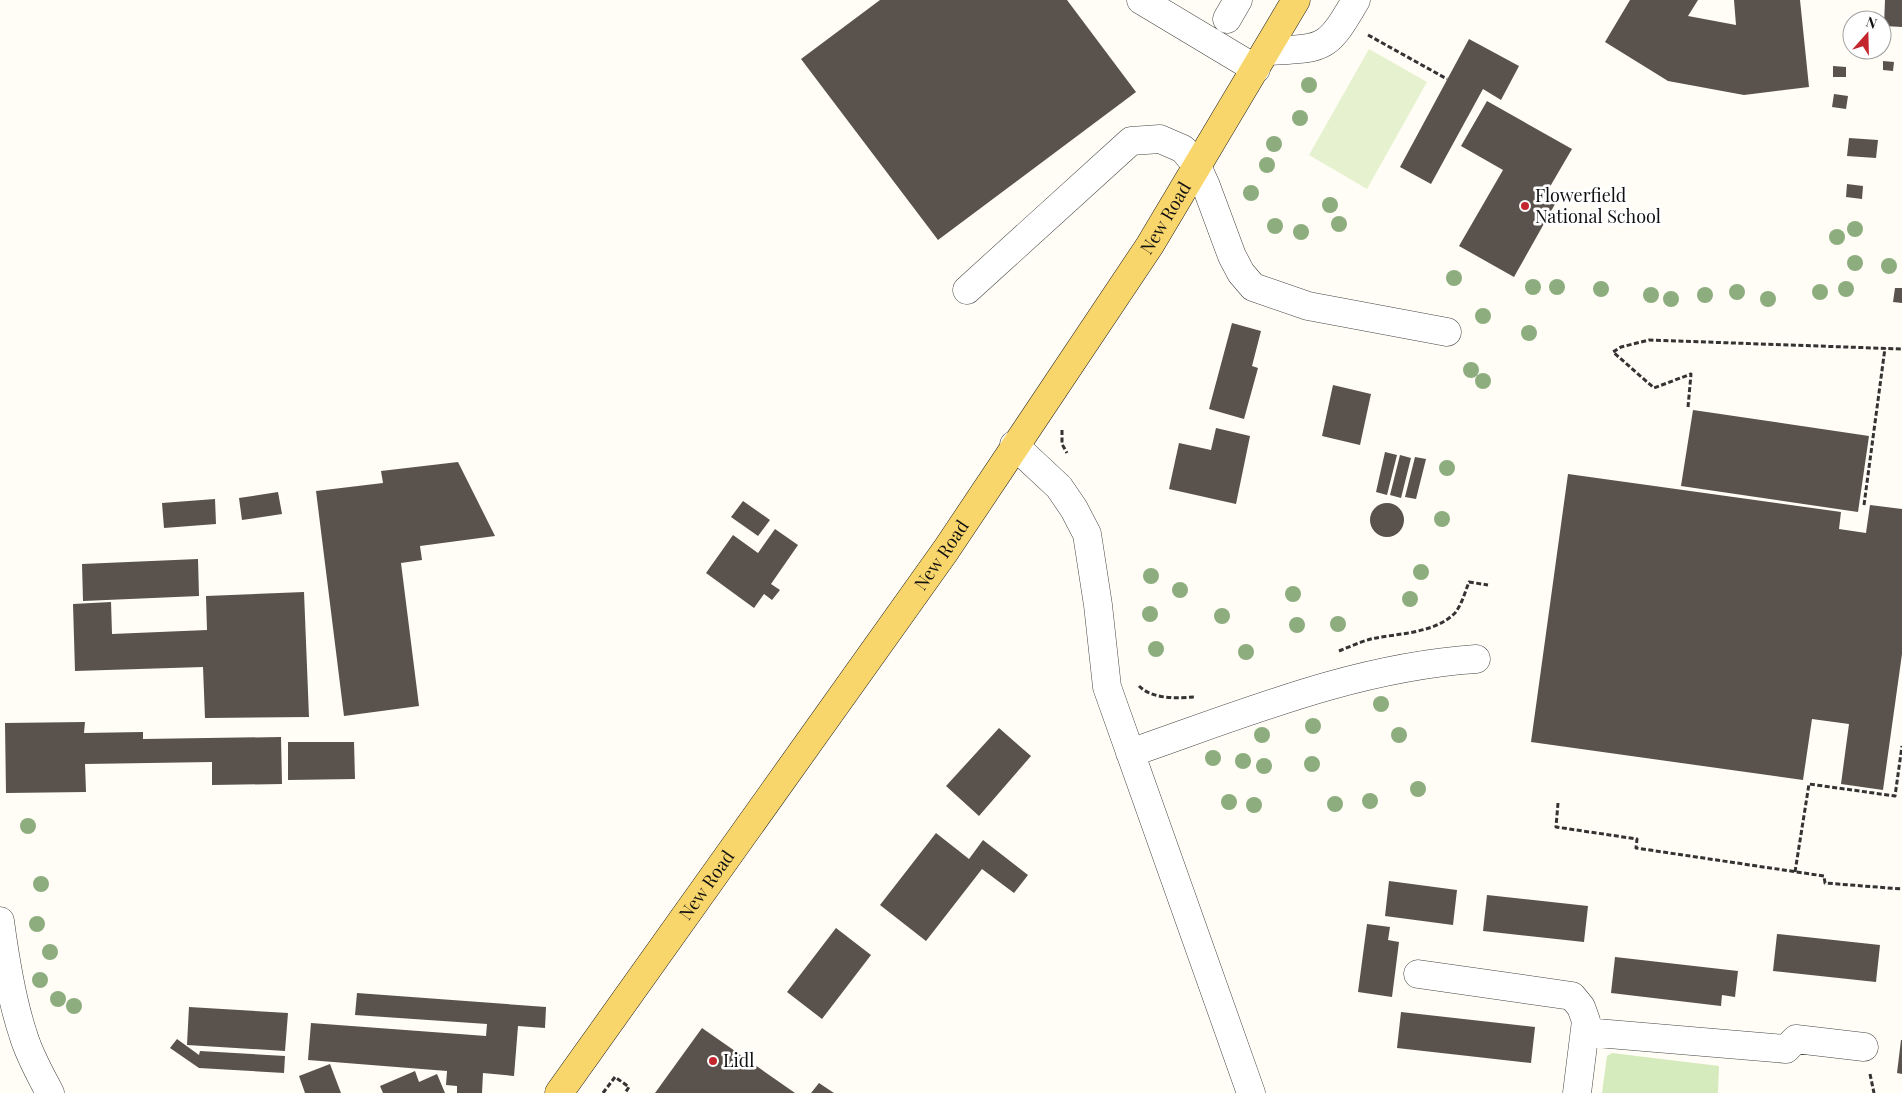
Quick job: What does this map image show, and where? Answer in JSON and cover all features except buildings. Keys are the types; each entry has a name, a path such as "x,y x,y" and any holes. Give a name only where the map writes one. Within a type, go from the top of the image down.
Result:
{"main road":[{"name":"New Road","path":"558,1093 940,558 1014,445 1150,245 1296,0"}],"street":[{"path":"1141,0 1261,60 1316,48 1330,40 1350,11"},
{"path":"967,290 1131,140 1160,139 1183,149 1197,166 1232,256 1241,273 1253,287 1308,306 1447,332"},
{"path":"1014,445 1059,487 1074,509 1087,534 1098,605 1106,687 1251,1093"},
{"path":"1130,754 1294,696 1371,674 1408,667 1476,659"},
{"path":"0,921 22,1033 35,1065 50,1093"},
{"path":"1418,974 1572,996 1581,1007 1586,1021 1577,1093"},
{"path":"1584,1032 1786,1049 1796,1039 1864,1047"}],"path":[{"path":"1350,11 1447,80"},
{"path":"1688,407 1691,374 1654,388 1613,352 1621,347 1650,340 1902,349"},
{"path":"1864,505 1885,348"},
{"path":"1062,424 1062,444 1072,461"},
{"path":"1336,652 1370,640 1438,625 1454,613 1462,601 1469,582 1488,585"},
{"path":"1137,684 1143,690 1160,696 1175,698 1195,697"},
{"path":"1795,872 1809,784 1895,796 1902,746"},
{"path":"1558,803 1556,827 1637,839 1636,848 1824,876 1825,883 1902,889"},
{"path":"603,1093 615,1077 630,1087 625,1093"}],"green space":[{"path":"1369,49 1427,82 1367,189 1309,155"},
{"path":"1612,1053 1719,1066 1718,1093 1602,1093 1607,1056"}],"place":[{"name":"Flowerfield National School","path":"1525,206"},
{"name":"Lidl","path":"713,1061"}]}
